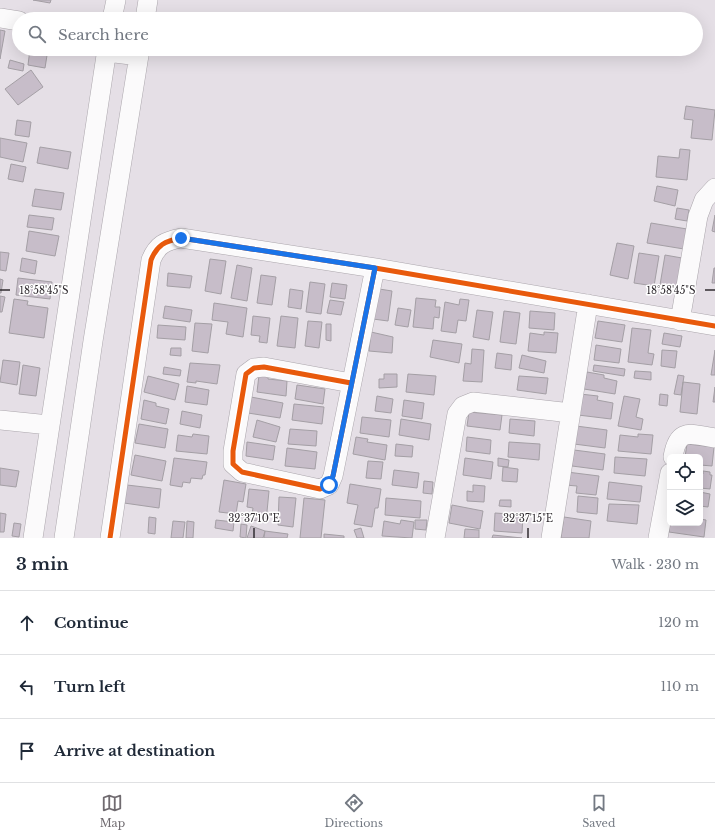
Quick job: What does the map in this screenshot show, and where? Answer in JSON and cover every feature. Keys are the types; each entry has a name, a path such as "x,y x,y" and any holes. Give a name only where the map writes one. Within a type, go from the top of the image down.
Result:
{"street":[{"path":"113,12 116,0"},
{"path":"146,12 148,0"},
{"path":"0,18 12,20"},
{"path":"33,538 106,56"},
{"path":"64,538 93,341 138,56"},
{"path":"680,321 698,216 704,200 715,188"},
{"path":"110,538 151,260 154,251 161,244 181,238 375,268 715,326"},
{"path":"351,383 264,367 254,368 246,374 232,451 233,464 242,472 313,488 320,489 329,485 333,476 375,268"},
{"path":"551,538 588,304"},
{"path":"60,358 93,341"},
{"path":"435,538 457,414 463,406 473,402 571,413"},
{"path":"0,420 49,425"},
{"path":"673,454 675,444 681,436 692,434 715,438"},
{"path":"658,538 667,489"},
{"path":"37,515 48,538"}],"building":[{"path":"33,0 51,0 50,3"},
{"path":"0,30 5,31 0,59"},
{"path":"29,56 47,56 45,68 28,65"},
{"path":"10,60 24,64 23,71 8,68"},
{"path":"31,70 43,87 18,105 5,89"},
{"path":"686,106 715,110 712,140 691,138 693,120 684,119"},
{"path":"17,120 31,122 29,137 15,135"},
{"path":"0,138 27,143 23,162 0,157"},
{"path":"40,147 71,152 68,169 37,163"},
{"path":"680,149 690,150 687,180 656,177 658,156 679,158"},
{"path":"11,164 26,167 23,182 8,179"},
{"path":"657,186 678,190 675,206 654,201"},
{"path":"35,189 64,193 61,210 32,206"},
{"path":"677,208 689,210 687,221 675,219"},
{"path":"29,215 54,218 52,230 27,227"},
{"path":"715,215 715,232 712,231"},
{"path":"651,223 687,229 684,249 647,243"},
{"path":"29,231 59,236 55,256 26,251"},
{"path":"617,243 634,246 628,279 610,275"},
{"path":"0,252 9,253 6,271 0,270"},
{"path":"639,253 659,256 654,286 634,283"},
{"path":"665,255 682,258 677,288 660,285"},
{"path":"22,258 37,261 35,274 20,271"},
{"path":"210,259 226,261 221,294 205,291"},
{"path":"237,265 252,268 247,301 231,298"},
{"path":"714,268 715,283 712,283"},
{"path":"168,273 192,276 190,288 167,286"},
{"path":"261,275 276,277 272,305 257,303"},
{"path":"18,278 52,282 50,299 16,295"},
{"path":"0,279 3,280 1,293 0,293"},
{"path":"310,282 325,284 321,314 306,312"},
{"path":"332,283 347,285 345,299 330,297"},
{"path":"373,288 392,291 388,321 373,319"},
{"path":"290,289 303,291 301,309 288,307"},
{"path":"0,296 5,297 2,312 0,312"},
{"path":"416,298 436,300 435,307 440,307 439,318 434,317 433,329 413,327"},
{"path":"14,299 28,301 27,305 48,308 44,338 9,333"},
{"path":"460,299 469,300 466,321 458,320 456,333 441,331 445,302 459,305"},
{"path":"330,300 344,302 341,315 327,313"},
{"path":"214,303 247,308 243,337 226,334 228,322 212,320"},
{"path":"165,306 192,310 190,322 163,318"},
{"path":"398,308 411,310 408,327 395,325"},
{"path":"477,310 493,312 489,340 473,337"},
{"path":"504,311 520,313 516,344 500,342"},
{"path":"530,311 555,313 554,330 529,328"},
{"path":"253,316 270,318 267,343 259,342 260,336 251,335"},
{"path":"281,316 298,318 295,348 277,346"},
{"path":"308,321 322,322 319,348 305,346"},
{"path":"598,321 625,325 622,342 595,338"},
{"path":"195,323 212,324 208,353 192,351"},
{"path":"326,324 331,324 331,341 326,340"},
{"path":"158,325 186,327 185,340 157,338"},
{"path":"632,328 651,330 648,353 654,354 652,365 628,362"},
{"path":"371,332 393,337 392,353 369,351"},
{"path":"544,332 558,333 556,353 528,351 530,333 544,335"},
{"path":"664,333 682,336 680,347 662,344"},
{"path":"433,340 462,344 459,363 430,357"},
{"path":"596,345 621,349 619,363 594,360"},
{"path":"171,348 181,348 181,356 170,355"},
{"path":"472,349 484,350 482,382 463,381 465,363 471,364"},
{"path":"662,350 677,351 675,368 661,366"},
{"path":"715,350 715,375 711,375"},
{"path":"497,353 512,355 511,370 495,368"},
{"path":"522,355 546,361 544,373 519,368"},
{"path":"3,360 20,362 17,385 0,382"},
{"path":"190,363 220,365 217,384 196,381 196,383 187,382"},
{"path":"23,365 40,368 36,396 19,394"},
{"path":"594,365 625,369 624,376 593,371"},
{"path":"164,367 181,370 180,376 163,374"},
{"path":"635,371 651,372 651,380 634,378"},
{"path":"587,372 604,375 604,378 617,381 615,394 584,389"},
{"path":"384,374 397,374 397,387 379,388 379,379 384,379"},
{"path":"408,374 436,376 434,395 406,392"},
{"path":"259,375 268,376 268,379 287,381 286,396 257,392"},
{"path":"678,375 684,376 681,395 674,394"},
{"path":"148,376 179,384 175,400 144,392"},
{"path":"519,376 548,378 546,394 517,390"},
{"path":"683,382 700,384 697,414 680,412"},
{"path":"297,385 325,389 323,404 295,399"},
{"path":"187,386 209,390 207,405 185,402"},
{"path":"715,387 715,402 713,402"},
{"path":"580,394 598,396 597,400 613,403 611,419 578,415"},
{"path":"660,394 668,395 667,406 659,405"},
{"path":"377,396 393,399 391,413 375,411"},
{"path":"624,396 640,399 636,417 643,419 641,430 618,426"},
{"path":"251,397 283,403 280,418 248,413"},
{"path":"144,400 156,403 156,406 169,409 166,424 141,419"},
{"path":"404,400 424,403 422,419 402,416"},
{"path":"294,404 324,407 322,424 292,420"},
{"path":"182,411 202,415 200,428 180,424"},
{"path":"469,412 502,415 500,430 467,426"},
{"path":"362,417 391,420 389,437 360,433"},
{"path":"401,419 431,424 429,440 399,435"},
{"path":"510,419 535,421 534,436 509,433"},
{"path":"257,420 280,427 276,442 253,437"},
{"path":"139,424 168,429 165,448 135,443"},
{"path":"576,426 607,430 605,448 574,444"},
{"path":"290,429 317,431 316,446 288,444"},
{"path":"193,434 209,436 207,454 176,451 178,435 192,437"},
{"path":"638,434 653,435 651,454 618,451 620,435 638,437"},
{"path":"356,437 368,439 367,442 387,445 385,460 353,454"},
{"path":"467,437 491,440 490,454 466,451"},
{"path":"247,442 275,446 273,460 246,456"},
{"path":"509,442 540,444 539,460 508,457"},
{"path":"396,444 413,446 412,457 395,456"},
{"path":"687,444 714,447 712,466 703,465 703,454 685,454"},
{"path":"287,448 317,452 315,469 285,466"},
{"path":"574,450 605,454 603,470 572,466"},
{"path":"135,455 166,461 162,481 131,475"},
{"path":"615,457 647,459 645,476 614,473"},
{"path":"174,458 207,462 205,475 203,475 202,479 191,478 190,483 183,482 182,487 170,485"},
{"path":"465,458 493,462 491,479 463,475"},
{"path":"498,458 509,460 508,467 498,466"},
{"path":"368,461 383,462 381,479 366,478"},
{"path":"503,467 518,469 517,482 502,481"},
{"path":"0,468 19,471 16,487 0,485"},
{"path":"394,470 419,473 417,488 392,485"},
{"path":"703,471 710,472 710,475 712,475 710,489 703,488"},
{"path":"567,472 599,476 596,495 576,493 577,486 565,485"},
{"path":"224,480 246,484 243,502 238,501 236,514 219,512"},
{"path":"424,481 433,482 432,494 423,493"},
{"path":"609,482 642,486 640,502 607,499"},
{"path":"350,484 381,489 378,508 375,508 372,527 354,524 358,505 347,503"},
{"path":"127,485 161,489 159,508 124,503"},
{"path":"473,485 485,486 484,502 467,501 467,491 473,492"},
{"path":"249,489 269,491 266,522 251,520 253,508 247,507"},
{"path":"703,493 710,494 708,507 703,506"},
{"path":"578,496 598,498 597,514 577,512"},
{"path":"279,497 296,498 293,527 278,525"},
{"path":"304,498 325,500 321,538 300,538"},
{"path":"386,498 421,501 420,518 385,515"},
{"path":"500,500 511,500 511,507 499,506"},
{"path":"609,504 639,505 637,524 607,521"},
{"path":"452,505 483,511 480,529 449,523"},
{"path":"0,513 6,514 4,532 0,532"},
{"path":"495,513 523,515 522,533 494,531"},
{"path":"149,517 156,518 155,534 148,533"},
{"path":"564,517 591,521 589,538 561,538"},
{"path":"216,520 234,522 233,531 215,528"},
{"path":"401,520 414,522 412,538 382,536 384,521 400,524"},
{"path":"415,520 427,520 426,530 415,529"},
{"path":"703,520 706,520 704,537 669,532 670,526 703,526"},
{"path":"173,521 185,522 183,538 171,538"},
{"path":"187,521 194,522 193,538 186,538"},
{"path":"14,523 21,524 19,537 12,536"},
{"path":"241,524 247,525 246,538 240,537"},
{"path":"251,526 265,531 263,538 247,538"},
{"path":"361,528 364,538 357,538 354,530"},
{"path":"465,529 479,530 479,538 464,538"},
{"path":"265,531 288,534 287,538 264,538"},
{"path":"324,534 344,536 344,538 324,538"},
{"path":"493,535 522,538 492,538"}],"cycle path":[{"path":"110,538 151,260 159,247 166,242 181,238 375,268 715,326"},
{"path":"351,383 264,367 254,368 246,374 233,451 233,464 242,472 320,489 329,485 333,476 375,268"}],"route":[{"path":"181,238 375,268 333,476 329,485"}]}
